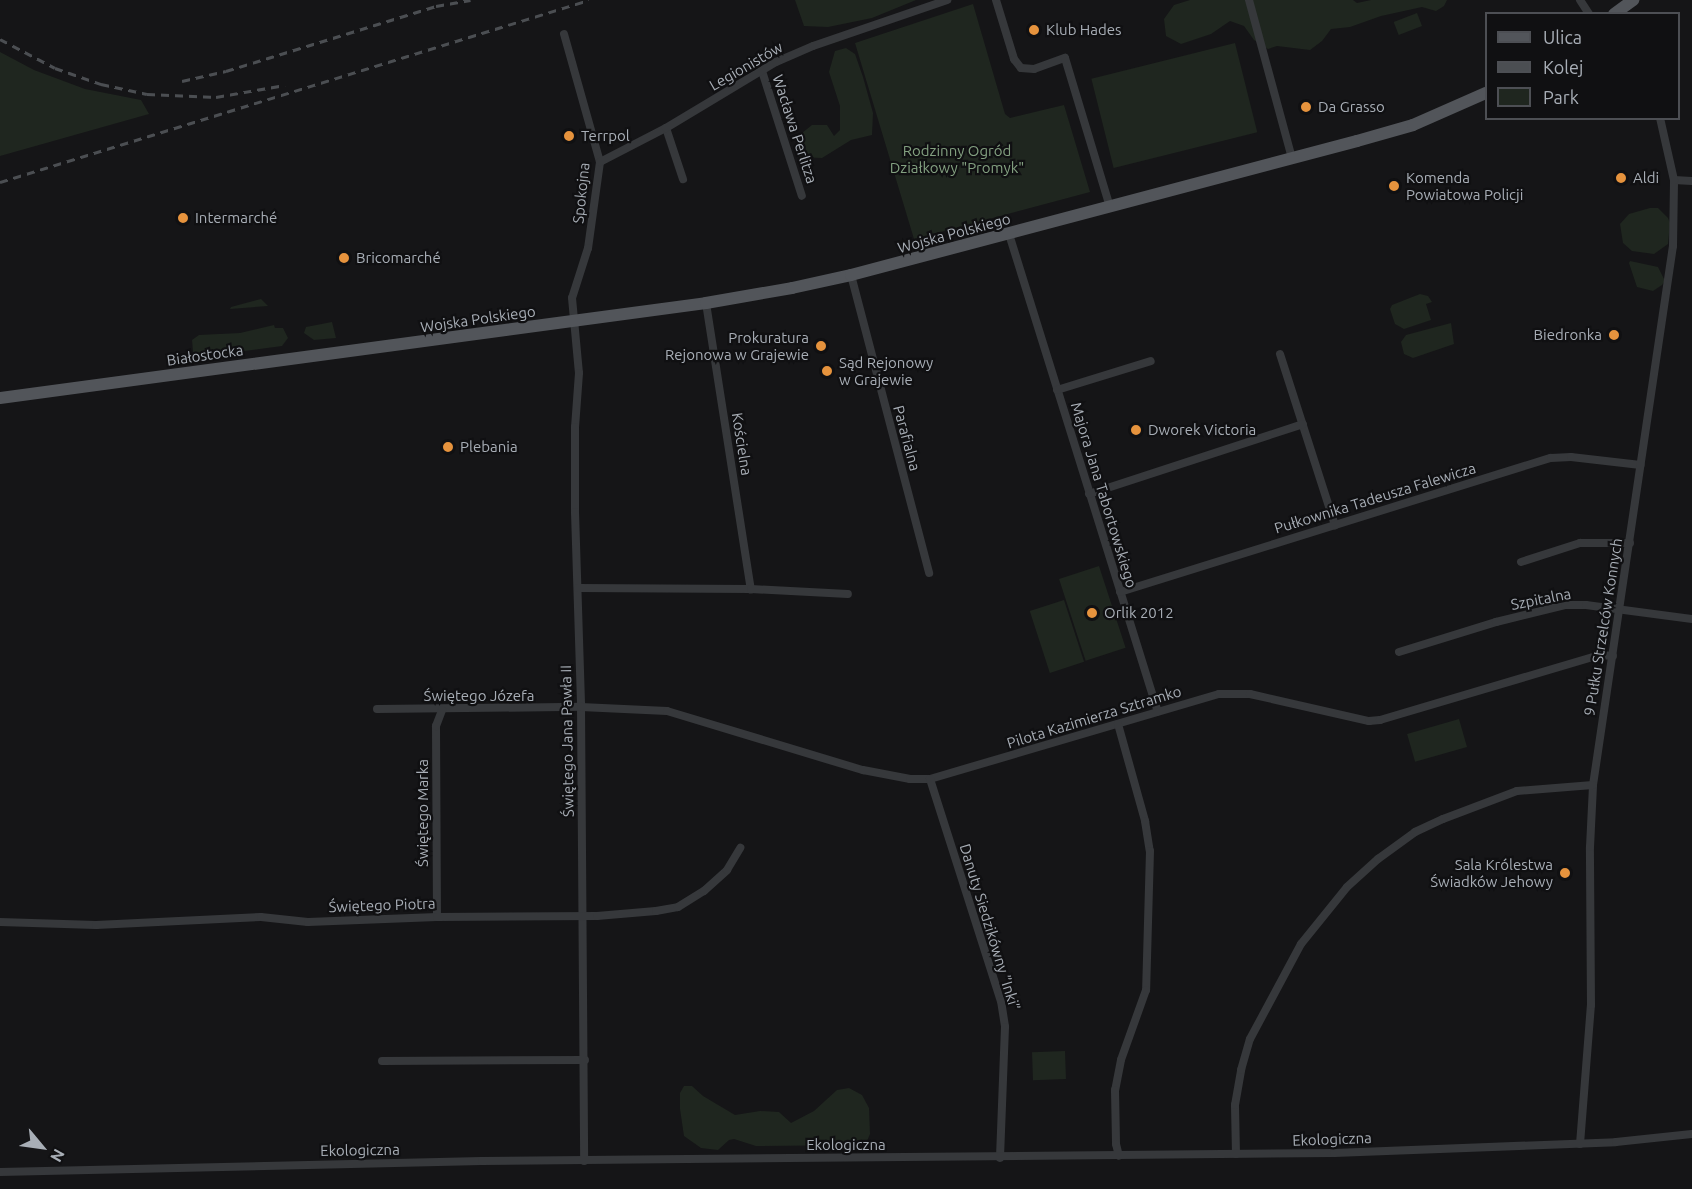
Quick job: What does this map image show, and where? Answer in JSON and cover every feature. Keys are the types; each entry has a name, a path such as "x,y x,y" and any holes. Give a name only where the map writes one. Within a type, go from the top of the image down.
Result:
{"main road":[{"name":"Wojska Polskiego","path":"414,342 706,303 851,275 1292,159 1413,124 1485,93"},
{"name":"Białostocka","path":"0,398 414,342"}],"street":[{"name":"Legionistów","path":"600,162 666,128 762,71 813,46 947,0"},
{"path":"996,0 1014,59 1021,68 1034,69 1065,58 1110,207"},
{"path":"1249,0 1292,159"},
{"name":"Spokojna","path":"564,34 600,162 588,248 574,288 573,321"},
{"name":"Wacława Perlitza","path":"762,71 802,196"},
{"name":"9 Pułku Strzelców Konnych","path":"1580,1144 1592,1005 1590,843 1593,785 1672,261 1674,180 1660,120"},
{"path":"666,128 683,179"},
{"path":"1674,180 1692,181"},
{"name":"Majora Jana Tabortowskiego","path":"1009,234 1158,711"},
{"name":"Parafialna","path":"851,275 929,573"},
{"name":"Kościelna","path":"706,303 751,589"},
{"name":"Świętego Jana Pawła II","path":"573,321 579,373 575,427 581,707 584,1161"},
{"path":"1280,354 1335,525"},
{"name":"Majora Jana Tabortowskiego","path":"1057,390 1151,361"},
{"path":"1089,494 1303,424"},
{"name":"Pułkownika Tadeusza Falewicza","path":"1120,592 1551,458 1571,457 1641,465"},
{"path":"1521,562 1580,543 1630,543"},
{"path":"578,588 751,589 848,594"},
{"name":"Szpitalna","path":"1400,652 1496,622 1564,605 1586,605 1692,619"},
{"name":"Pilota Kazimierza Sztramko","path":"581,707 667,711 863,770 910,779 930,779 1207,697 1239,693 1369,721 1380,720 1600,655 1613,656"},
{"name":"Świętego Józefa","path":"377,709 581,707"},
{"name":"Świętego Marka","path":"437,917 436,726 442,710"},
{"path":"1118,724 1145,821 1150,851 1146,990 1121,1060 1115,1090 1116,1144 1119,1156"},
{"name":"Danuty Siedzikówny ”Inki”","path":"930,779 1001,1001 1005,1027 1000,1158"},
{"path":"1236,1154 1235,1105 1241,1070 1250,1039 1293,957 1316,923 1347,887 1378,859 1415,832 1443,819 1517,791 1593,785"},
{"name":"Świętego Piotra","path":"0,922 96,925 261,917 308,922 644,912 678,907 704,891 720,878 740,848"},
{"path":"382,1061 539,1058 585,1060"},
{"name":"Ekologiczna","path":"0,1172 584,1161 1236,1154 1580,1144 1692,1134"}],"green space":[{"path":"795,0 916,0 872,18 828,27 804,26"},
{"path":"1190,0 1353,0 1357,3 1371,0 1447,0 1444,6 1436,11 1422,7 1381,16 1350,27 1331,29 1322,41 1310,50 1277,46 1268,49 1254,40 1244,26 1230,21 1211,34 1181,44 1166,36 1164,19 1174,5"},
{"name":"Rodzinny Ogród Działkowy \"Promyk\"","path":"973,4 1005,114 1010,118 1064,105 1090,192 914,239 855,43"},
{"path":"1417,13 1422,26 1399,35 1394,22"},
{"path":"1235,43 1257,132 1114,168 1091,79"},
{"path":"846,48 855,54 863,77 873,113 872,135 851,140 822,158 800,157 795,153 797,137 812,125 827,125 834,136 840,130 840,106 829,72 835,51"},
{"path":"0,52 34,70 85,89 141,100 149,114 0,156"},
{"path":"1658,208 1668,218 1670,223 1668,244 1654,254 1632,251 1623,243 1620,224 1629,214"},
{"path":"1630,261 1658,267 1665,281 1653,291 1637,287"},
{"path":"1420,294 1428,296 1432,302 1426,304 1431,320 1404,329 1395,324 1390,309 1392,305"},
{"path":"261,299 268,306 230,309 231,307"},
{"path":"332,322 336,338 314,340 304,333 306,327"},
{"path":"1451,323 1454,344 1413,358 1404,354 1401,342 1406,335"},
{"path":"274,325 275,328 283,328 288,338 282,346 198,357 193,352 192,340 199,335 240,333"},
{"name":"Orlik 2012","path":"1099,566 1126,648 1086,661 1059,579"},
{"path":"1064,600 1084,662 1050,673 1030,611"},
{"path":"1459,719 1467,747 1415,762 1407,734"},
{"path":"1065,1051 1066,1079 1033,1080 1032,1052"},
{"path":"684,1086 692,1086 703,1096 735,1115 760,1111 779,1112 791,1123 814,1111 837,1090 849,1088 862,1095 869,1108 870,1134 867,1141 861,1145 756,1146 734,1139 729,1140 718,1150 701,1148 684,1136 680,1093"}],"railway":[{"path":"182,81 226,71 436,6 470,0"},
{"path":"0,182 589,0"},
{"path":"0,39 55,68 101,84 147,94 216,97 285,85"}],"place":[{"name":"Klub Hades","path":"1034,30"},
{"name":"Da Grasso","path":"1306,107"},
{"name":"Terrpol","path":"569,136"},
{"name":"Aldi","path":"1621,178"},
{"name":"Komenda Powiatowa Policji","path":"1394,186"},
{"name":"Intermarché","path":"183,218"},
{"name":"Bricomarché","path":"344,258"},
{"name":"Biedronka","path":"1614,335"},
{"name":"Prokuratura Rejonowa w Grajewie","path":"821,346"},
{"name":"Sąd Rejonowy w Grajewie","path":"827,371"},
{"name":"Dworek Victoria","path":"1136,430"},
{"name":"Plebania","path":"448,447"},
{"name":"Orlik 2012","path":"1092,613"},
{"name":"Sala Królestwa Świadków Jehowy","path":"1565,873"}]}
